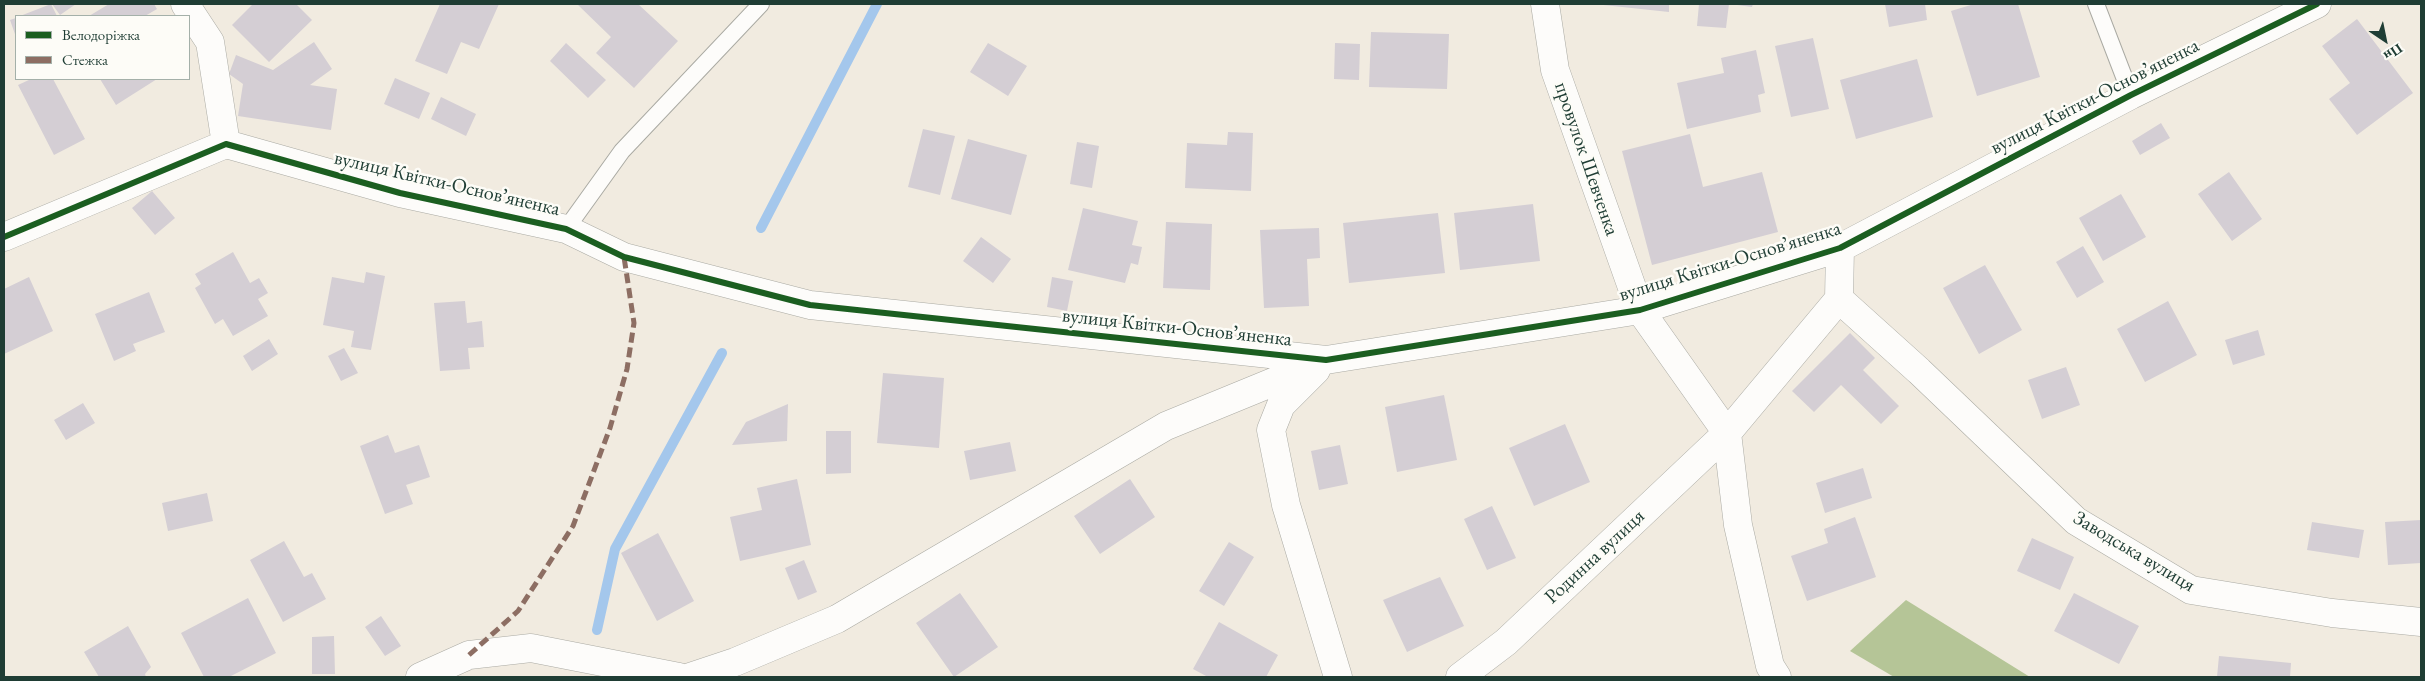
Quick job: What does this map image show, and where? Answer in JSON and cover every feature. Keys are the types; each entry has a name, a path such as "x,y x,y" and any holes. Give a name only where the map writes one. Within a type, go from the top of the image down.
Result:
{"street":[{"path":"4,237 226,144 210,42 185,4"},
{"name":"провулок Шевченка","path":"1545,4 1555,70 1640,310 1727,433"},
{"name":"вулиця Квітки-Основʼяненка","path":"690,677 735,662 837,619 1166,426 1326,360 1640,310 1840,248 2131,95 2317,4"},
{"name":"вулиця Квітки-Основʼяненка","path":"226,144 400,193 566,230 624,256 810,305 1326,360"},
{"path":"1839,299 1840,248"},
{"name":"Родинна вулиця","path":"1460,677 1506,642 1727,433 1839,299"},
{"name":"Заводська вулиця","path":"1839,299 1919,370 2076,521 2191,590 2332,613 2421,622"},
{"path":"1326,360 1282,405 1271,430 1286,505 1338,677"},
{"path":"1727,433 1738,525 1770,666 1777,677"},
{"path":"420,677 469,655 531,648 679,677"}],"lane":[{"path":"566,230 622,150 761,4"},
{"name":"вулиця Квітки-Основʼяненка","path":"2096,4 2131,95"}],"green space":[{"path":"1906,600 2030,677 1894,677 1850,651"}],"building":[{"path":"51,4 56,15 23,15"},
{"path":"52,4 76,4 60,15"},
{"path":"109,4 154,4 157,9 147,15 91,15"},
{"path":"253,4 296,4 312,20 269,62 232,25"},
{"path":"440,4 499,4 479,49 461,42 447,74 415,61"},
{"path":"577,4 638,4 678,41 634,88 596,53 611,37"},
{"path":"1594,4 1669,4 1669,12"},
{"path":"1699,4 1729,4 1726,28 1697,26"},
{"path":"1730,4 1753,4 1752,7"},
{"path":"1885,4 1925,4 1927,20 1889,27"},
{"path":"1974,4 2018,4 2040,77 1977,96 1951,11"},
{"path":"15,18 15,34 10,20"},
{"path":"2357,19 2413,93 2357,135 2329,99 2350,83 2322,46"},
{"path":"1371,32 1449,34 1447,89 1369,87"},
{"path":"1813,38 1829,109 1791,117 1775,46"},
{"path":"314,42 332,69 310,85 337,89 331,130 238,116 243,84 229,74 236,55 273,70"},
{"path":"566,43 606,80 588,98 550,61"},
{"path":"988,43 1027,66 1008,96 970,72"},
{"path":"1335,43 1360,44 1359,80 1334,79"},
{"path":"1756,50 1765,93 1758,95 1761,112 1687,129 1677,83 1724,73 1721,58"},
{"path":"1917,59 1933,117 1856,139 1840,80"},
{"path":"395,78 430,93 419,119 384,104"},
{"path":"29,80 54,80 85,139 54,155 18,85"},
{"path":"101,80 155,80 116,105"},
{"path":"441,97 476,114 466,136 431,119"},
{"path":"2161,123 2170,138 2140,155 2132,141"},
{"path":"923,129 955,136 940,195 908,187"},
{"path":"1228,132 1253,133 1251,191 1185,188 1187,143 1227,145"},
{"path":"1690,134 1703,187 1762,172 1778,232 1652,265 1622,151"},
{"path":"968,139 1027,155 1011,215 951,199"},
{"path":"1077,142 1099,146 1092,188 1070,184"},
{"path":"2229,172 2262,219 2232,241 2198,194"},
{"path":"152,191 175,218 155,235 132,208"},
{"path":"2121,194 2146,237 2103,261 2079,218"},
{"path":"1533,204 1540,261 1460,270 1454,213"},
{"path":"1083,208 1138,221 1132,245 1142,247 1138,265 1131,263 1125,283 1068,270"},
{"path":"1438,213 1445,273 1349,283 1343,223"},
{"path":"1166,222 1212,224 1210,290 1163,288"},
{"path":"1319,228 1320,258 1307,259 1309,306 1264,308 1260,230"},
{"path":"981,237 1011,259 993,283 963,261"},
{"path":"2083,246 2104,282 2077,298 2056,262"},
{"path":"233,252 250,283 259,278 268,293 258,299 268,316 233,336 223,319 215,324 195,288 201,284 195,274"},
{"path":"1985,265 2022,330 1979,354 1943,288"},
{"path":"366,272 385,276 371,350 351,347 354,331 323,325 332,277 364,283"},
{"path":"29,277 53,331 4,354 4,289"},
{"path":"1052,277 1073,281 1067,311 1047,307"},
{"path":"149,292 165,332 133,344 136,351 114,361 95,314"},
{"path":"465,301 467,323 482,321 484,347 468,348 470,369 440,371 434,303"},
{"path":"2168,301 2197,355 2145,382 2117,329"},
{"path":"2258,330 2265,355 2233,365 2225,340"},
{"path":"1850,333 1875,358 1863,370 1899,406 1881,424 1841,385 1814,412 1792,391"},
{"path":"269,339 278,354 252,371 243,356"},
{"path":"344,348 358,373 341,381 328,356"},
{"path":"2066,367 2080,405 2042,419 2028,380"},
{"path":"883,373 944,378 939,448 877,443"},
{"path":"1444,395 1457,460 1397,472 1385,407"},
{"path":"83,403 95,423 66,440 54,420"},
{"path":"788,404 787,441 732,445 746,422"},
{"path":"1565,424 1590,482 1534,506 1509,448"},
{"path":"826,431 851,431 851,473 826,474"},
{"path":"388,435 395,453 419,445 430,477 406,485 413,504 385,514 360,446"},
{"path":"1010,442 1016,471 970,480 964,451"},
{"path":"1340,445 1348,484 1319,490 1311,451"},
{"path":"1863,468 1872,498 1825,513 1816,483"},
{"path":"797,479 811,545 740,561 730,517 762,510 757,488"},
{"path":"1130,479 1155,517 1100,554 1074,516"},
{"path":"207,493 213,521 168,531 162,503"},
{"path":"1492,506 1516,558 1487,570 1464,519"},
{"path":"1855,517 1876,577 1807,601 1791,556 1828,543 1824,529"},
{"path":"2421,520 2421,563 2388,565 2385,522"},
{"path":"2312,522 2364,530 2359,558 2307,550"},
{"path":"658,533 694,601 657,621 621,553"},
{"path":"2032,538 2074,557 2060,590 2017,571"},
{"path":"284,541 304,577 312,573 326,599 283,622 250,560"},
{"path":"1229,542 1254,557 1224,606 1199,591"},
{"path":"804,560 817,592 798,600 785,568"},
{"path":"1440,577 1464,626 1407,652 1383,600"},
{"path":"960,593 998,647 954,677 916,623"},
{"path":"2074,593 2139,626 2119,664 2054,631"},
{"path":"248,598 276,653 229,677 204,677 181,633"},
{"path":"381,616 401,646 385,656 365,627"},
{"path":"1219,622 1278,655 1266,677 1208,677 1193,669"},
{"path":"128,626 151,667 145,674 146,677 99,677 84,652"},
{"path":"334,636 335,674 312,674 312,637"},
{"path":"2219,656 2291,663 2290,677 2217,677"}],"waterway":[{"path":"761,228 877,4"},
{"path":"597,630 615,549 722,353"}],"marked path":[{"path":"469,655 518,611 573,526 610,428 627,369 634,323 624,257"}],"cycle path":[{"path":"4,237 226,144 400,193 566,229 624,257 810,305 1326,360 1640,310 1840,248 2131,95 2317,4"}]}
